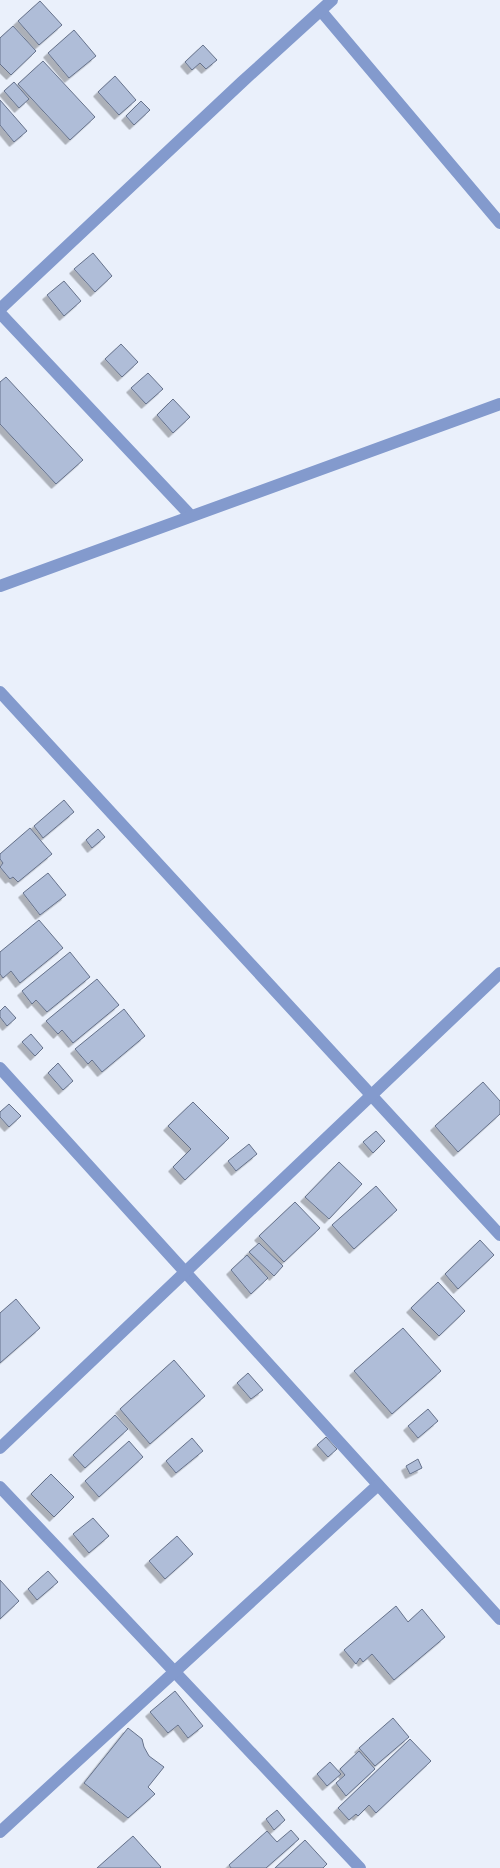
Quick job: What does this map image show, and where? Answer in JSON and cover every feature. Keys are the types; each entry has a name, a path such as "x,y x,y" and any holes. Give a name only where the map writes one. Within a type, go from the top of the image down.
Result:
{"street":[{"path":"191,516 0,311 234,89 332,0"},
{"path":"321,10 500,223"},
{"path":"0,586 500,404"},
{"path":"0,692 500,1235"},
{"path":"0,1448 500,973"},
{"path":"0,1068 500,1619"},
{"path":"0,1832 378,1485"},
{"path":"0,1487 360,1868"}],"building":[{"path":"40,1 62,25 39,45 18,21"},
{"path":"13,26 36,51 11,75 0,64 0,38"},
{"path":"74,30 96,56 69,78 48,53"},
{"path":"203,45 217,60 206,69 200,63 192,70 185,62"},
{"path":"43,61 95,117 70,140 18,84"},
{"path":"115,76 136,100 119,115 98,92"},
{"path":"14,82 29,99 19,108 4,91"},
{"path":"0,100 27,131 14,142 0,125"},
{"path":"141,101 150,110 134,125 126,116"},
{"path":"93,253 112,276 95,292 74,269"},
{"path":"64,281 81,301 64,316 47,295"},
{"path":"121,344 138,362 122,377 105,359"},
{"path":"148,373 163,389 146,404 131,388"},
{"path":"6,377 83,460 56,484 0,424 0,382"},
{"path":"173,399 190,417 173,433 157,415"},
{"path":"64,800 74,812 43,838 34,826"},
{"path":"30,828 52,854 18,882 13,877 10,879 0,867 3,863 0,859 0,854"},
{"path":"98,829 105,837 92,848 86,840"},
{"path":"48,873 66,895 40,915 23,893"},
{"path":"39,920 63,948 20,983 11,971 3,978 0,974 0,952"},
{"path":"70,952 90,977 47,1012 36,1000 32,1004 22,991"},
{"path":"97,979 119,1005 73,1043 62,1030 58,1034 46,1021"},
{"path":"5,1006 16,1018 7,1026 0,1017 0,1011"},
{"path":"124,1009 145,1036 102,1072 92,1060 88,1064 75,1049"},
{"path":"31,1034 43,1048 35,1056 22,1042"},
{"path":"58,1063 73,1081 63,1090 48,1073"},
{"path":"483,1082 500,1101 500,1114 458,1152 435,1126"},
{"path":"193,1102 229,1138 185,1180 173,1167 191,1149 168,1126"},
{"path":"9,1104 21,1116 9,1127 0,1117 0,1112"},
{"path":"376,1131 385,1141 373,1153 363,1142"},
{"path":"249,1144 257,1154 236,1171 228,1161"},
{"path":"339,1162 362,1184 329,1219 305,1197"},
{"path":"376,1186 397,1210 354,1249 332,1225"},
{"path":"295,1202 320,1228 284,1262 259,1236"},
{"path":"480,1240 494,1255 458,1289 445,1274"},
{"path":"259,1243 283,1266 274,1276 249,1252"},
{"path":"247,1255 268,1278 251,1294 231,1270"},
{"path":"438,1282 465,1311 439,1336 411,1308"},
{"path":"16,1299 40,1328 0,1363 0,1313"},
{"path":"403,1328 441,1371 392,1414 354,1371"},
{"path":"174,1360 205,1396 150,1444 120,1409"},
{"path":"248,1373 263,1390 251,1399 237,1383"},
{"path":"428,1409 438,1421 418,1438 408,1426"},
{"path":"115,1415 128,1429 85,1468 73,1455"},
{"path":"326,1437 337,1449 328,1457 317,1445"},
{"path":"192,1438 203,1451 176,1473 166,1461"},
{"path":"129,1441 143,1457 99,1497 85,1481"},
{"path":"418,1459 422,1468 410,1474 406,1466"},
{"path":"51,1474 74,1497 54,1517 31,1494"},
{"path":"93,1518 109,1536 89,1553 73,1534"},
{"path":"177,1536 193,1554 165,1579 149,1561"},
{"path":"48,1571 58,1582 37,1600 28,1589"},
{"path":"0,1580 19,1601 0,1619"},
{"path":"396,1606 408,1622 422,1609 445,1637 394,1680 372,1654 363,1662 360,1658 356,1664 344,1650"},
{"path":"175,1691 203,1726 188,1738 178,1725 168,1733 150,1712"},
{"path":"393,1718 409,1737 375,1766 359,1748"},
{"path":"128,1728 142,1739 149,1756 164,1767 148,1787 155,1794 128,1818 84,1783"},
{"path":"410,1739 431,1761 376,1813 369,1805 358,1816 356,1814 349,1820 338,1808"},
{"path":"359,1751 375,1769 346,1796 336,1783 345,1775 340,1769"},
{"path":"330,1762 341,1774 327,1786 317,1774"},
{"path":"277,1810 285,1820 274,1830 266,1819"},
{"path":"291,1830 299,1839 266,1868 231,1868 229,1865 267,1831 277,1842"},
{"path":"133,1836 160,1868 97,1868"},
{"path":"305,1840 327,1864 323,1868 275,1868"}]}
